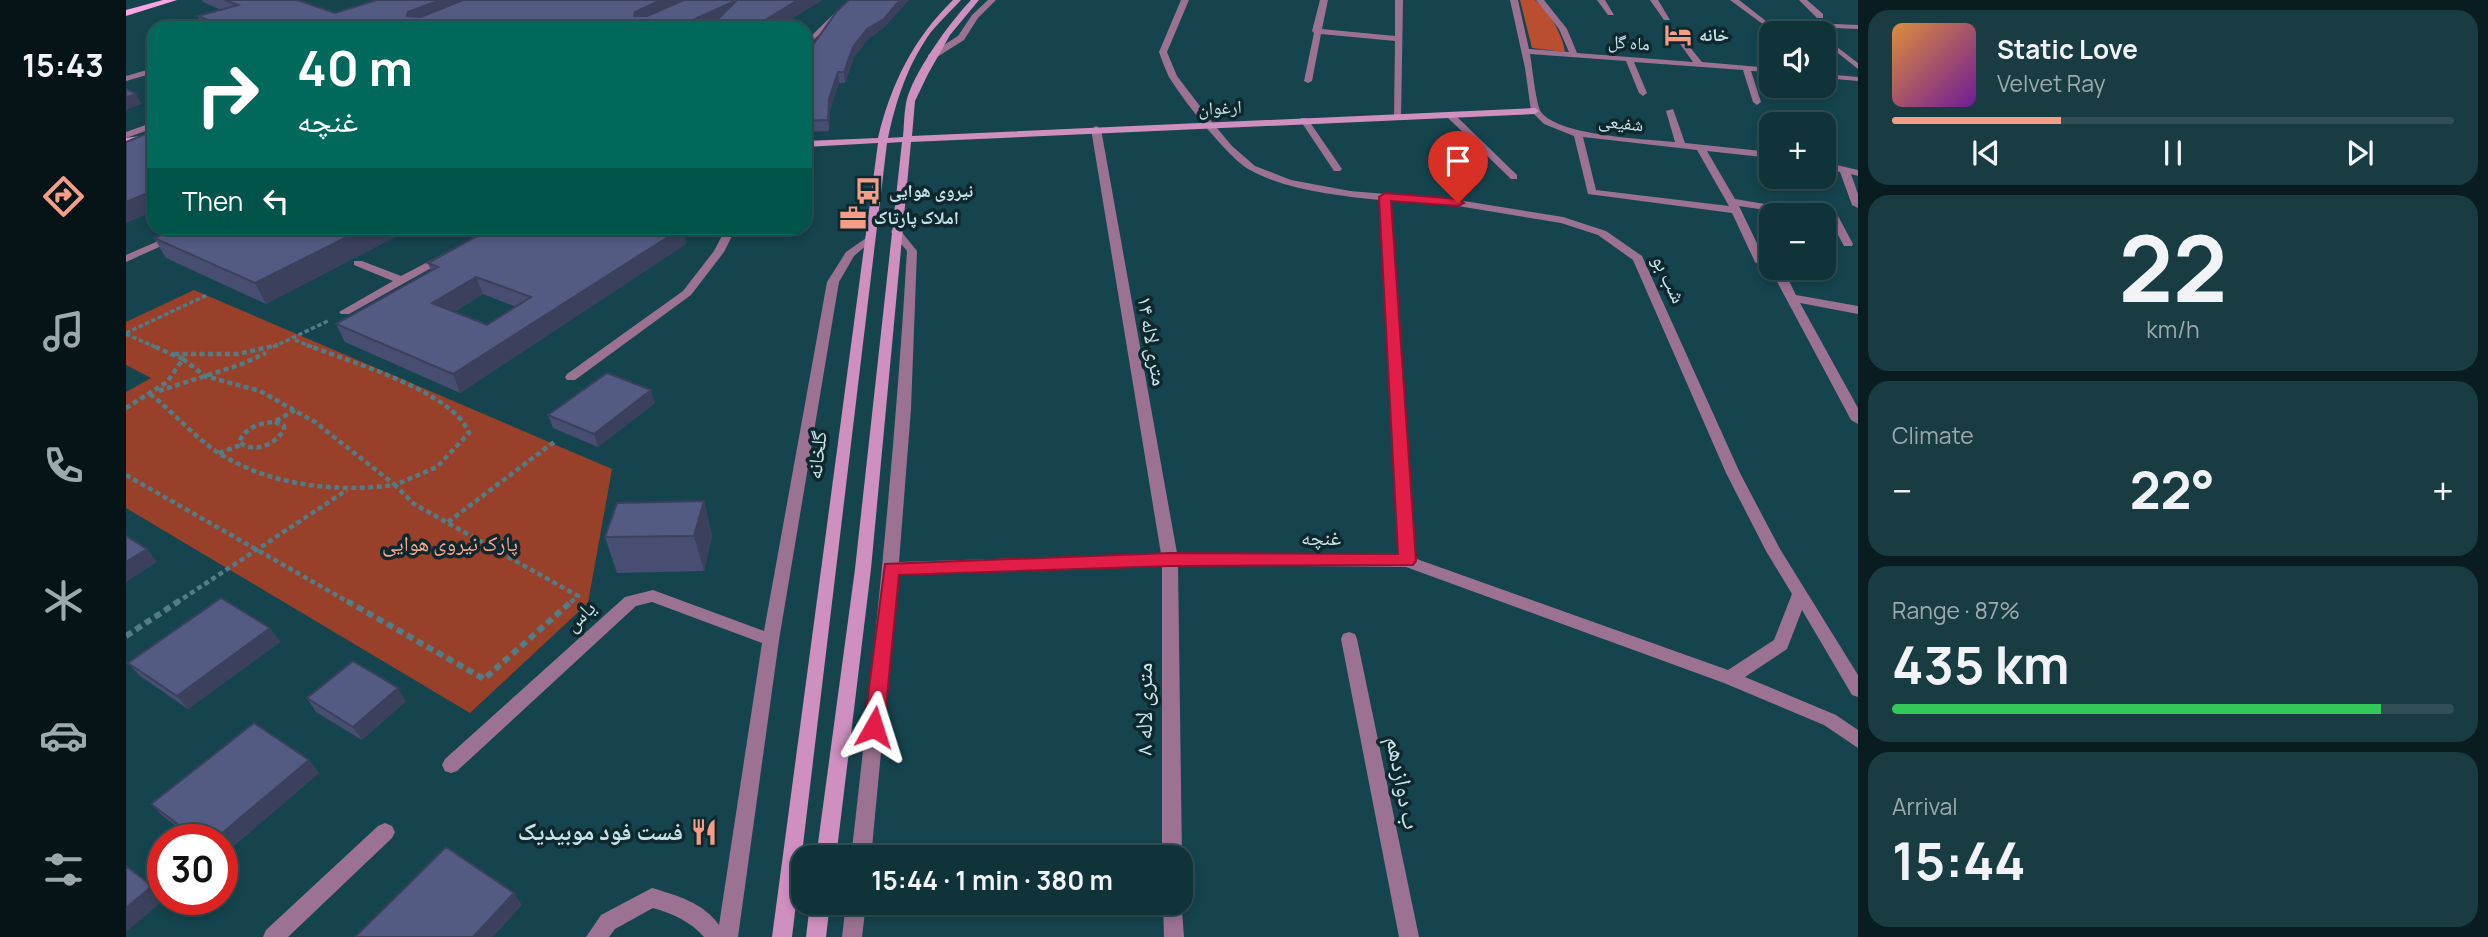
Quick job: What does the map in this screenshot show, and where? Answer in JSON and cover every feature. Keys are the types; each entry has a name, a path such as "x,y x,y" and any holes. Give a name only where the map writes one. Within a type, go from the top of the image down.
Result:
{"main road":[{"path":"126,6 147,0"},
{"path":"126,13 173,0"},
{"name":"گلخانه","path":"782,937 869,239 890,101 911,55 943,13 957,0"},
{"path":"828,845 863,569 911,101 931,57 960,15 975,0"},
{"name":"ارغوان","path":"906,139 1535,111"},
{"path":"126,141 147,138"},
{"path":"812,142 906,139"},
{"path":"816,937 819,915"}],"street":[{"path":"812,39 852,0"},
{"path":"931,57 961,38 975,17 992,0"},
{"name":"شب بو","path":"1185,0 1163,52 1173,76 1209,124 1229,148 1252,168 1289,182 1350,194 1458,203 1563,220 1602,233 1638,258 1733,473 1774,551 1858,690"},
{"path":"1308,81 1324,0"},
{"path":"1398,116 1399,0"},
{"path":"1514,0 1535,111"},
{"path":"1540,0 1563,29 1574,55"},
{"path":"1601,0 1611,13"},
{"path":"1654,0 1667,18"},
{"path":"1734,0 1764,23 1858,27"},
{"path":"1803,0 1820,16"},
{"path":"1674,30 1700,65"},
{"path":"1316,32 1398,39"},
{"path":"1836,48 1858,67"},
{"name":"ماه گل","path":"1525,51 1759,69"},
{"path":"1629,59 1643,93"},
{"path":"1746,68 1757,102"},
{"path":"126,79 147,72"},
{"path":"1836,77 1855,79 1858,88"},
{"name":"شفیعی","path":"1535,111 1547,122 1578,134 1759,154"},
{"path":"1670,111 1681,145"},
{"path":"1449,114 1514,177"},
{"path":"1304,120 1338,169"},
{"path":"126,135 147,128"},
{"name":"۱۴ متری لاله","path":"1096,129 1170,559"},
{"path":"1578,134 1592,192 1759,209"},
{"path":"1700,147 1734,206 1760,262 1779,274 1858,420"},
{"path":"1836,166 1858,173"},
{"path":"1844,169 1857,205"},
{"path":"1385,197 1407,561"},
{"path":"1836,222 1848,244"},
{"path":"862,845 891,568 904,409 912,251 896,232"},
{"path":"126,259 180,235"},
{"path":"571,377 687,293 719,252 728,235"},
{"path":"728,937 771,640 833,282 850,254 869,239"},
{"path":"345,312 461,247"},
{"path":"358,263 401,280"},
{"path":"1792,298 1858,310"},
{"name":"غنچه","path":"891,568 1170,559 1407,561 1730,678 1829,720 1858,740"},
{"name":"۸ متری لاله","path":"1170,559 1172,845"},
{"path":"1730,678 1781,644 1800,593"},
{"name":"یاس","path":"451,765 631,601 653,597 771,640"},
{"name":"ب دوازدهم","path":"1349,639 1409,937"},
{"path":"273,937 385,832"},
{"path":"602,929 652,898 686,909 712,929 715,937"},
{"path":"852,937 855,915"},
{"path":"1173,915 1174,937"}],"path":[{"path":"126,334 207,295"},
{"path":"150,394 242,364 295,340 345,312"},
{"path":"126,334 174,354 205,376 260,391 295,410 315,422 395,485 414,504 578,596 484,679 126,475"},
{"path":"150,394 174,412 190,431 219,453 249,469 348,489 395,485 428,474 452,456 469,433 464,420 435,396 295,340"},
{"path":"174,354 229,356 279,347"},
{"path":"126,408 178,373 183,359"},
{"path":"241,445 239,438 246,430 275,422 295,410"},
{"path":"219,453 241,445 258,447 278,439 284,426 275,422"},
{"path":"448,522 554,442"},
{"path":"126,636 348,489"}],"green space":[{"name":"پارک نیروی هوایی","path":"194,290 612,469 588,603 470,713 126,508 126,392 151,378 126,365 126,322"}],"shaded area":[{"path":"1520,0 1535,0 1545,11 1558,30 1565,52 1532,48"}],"building":[{"path":"225,0 297,0 335,13 377,0 440,0 408,12 407,16 421,17 463,0 661,0 635,12 634,16 647,16 684,0 737,0 690,21 210,21 198,16 238,5"},
{"path":"737,0 798,0 764,21 716,21"},
{"path":"849,0 900,0 884,19 867,29 853,47 844,72 838,72 829,99 828,120 812,121 812,47 837,11"},
{"path":"126,89 136,94 126,97"},
{"path":"147,133 147,193 126,202 126,142"},
{"path":"161,235 351,235 255,283 154,238"},
{"path":"479,235 671,235 453,374 336,324 438,267 428,263","holes":["476,277 531,297 487,325 432,303"]},
{"path":"607,373 651,390 594,434 548,415"},
{"path":"704,501 694,536 605,537 617,503"},
{"path":"126,536 147,549 126,562"},
{"path":"221,598 270,628 177,696 128,663"},
{"path":"353,661 398,688 353,727 307,698"},
{"path":"254,723 309,760 233,824 178,824 151,804"},
{"path":"446,847 514,893 473,937 355,937"},
{"path":"126,866 147,882 147,890 126,908"}],"place":[{"name":"خانه","path":"1678,35"},
{"name":"نیروی هوایی","path":"868,191"},
{"name":"املاک پارتاک","path":"853,218"},
{"name":"فست فود موبیدیک","path":"704,832"}],"route":[{"path":"874,727 891,568 1170,559 1407,561 1385,197 1458,203"}]}
